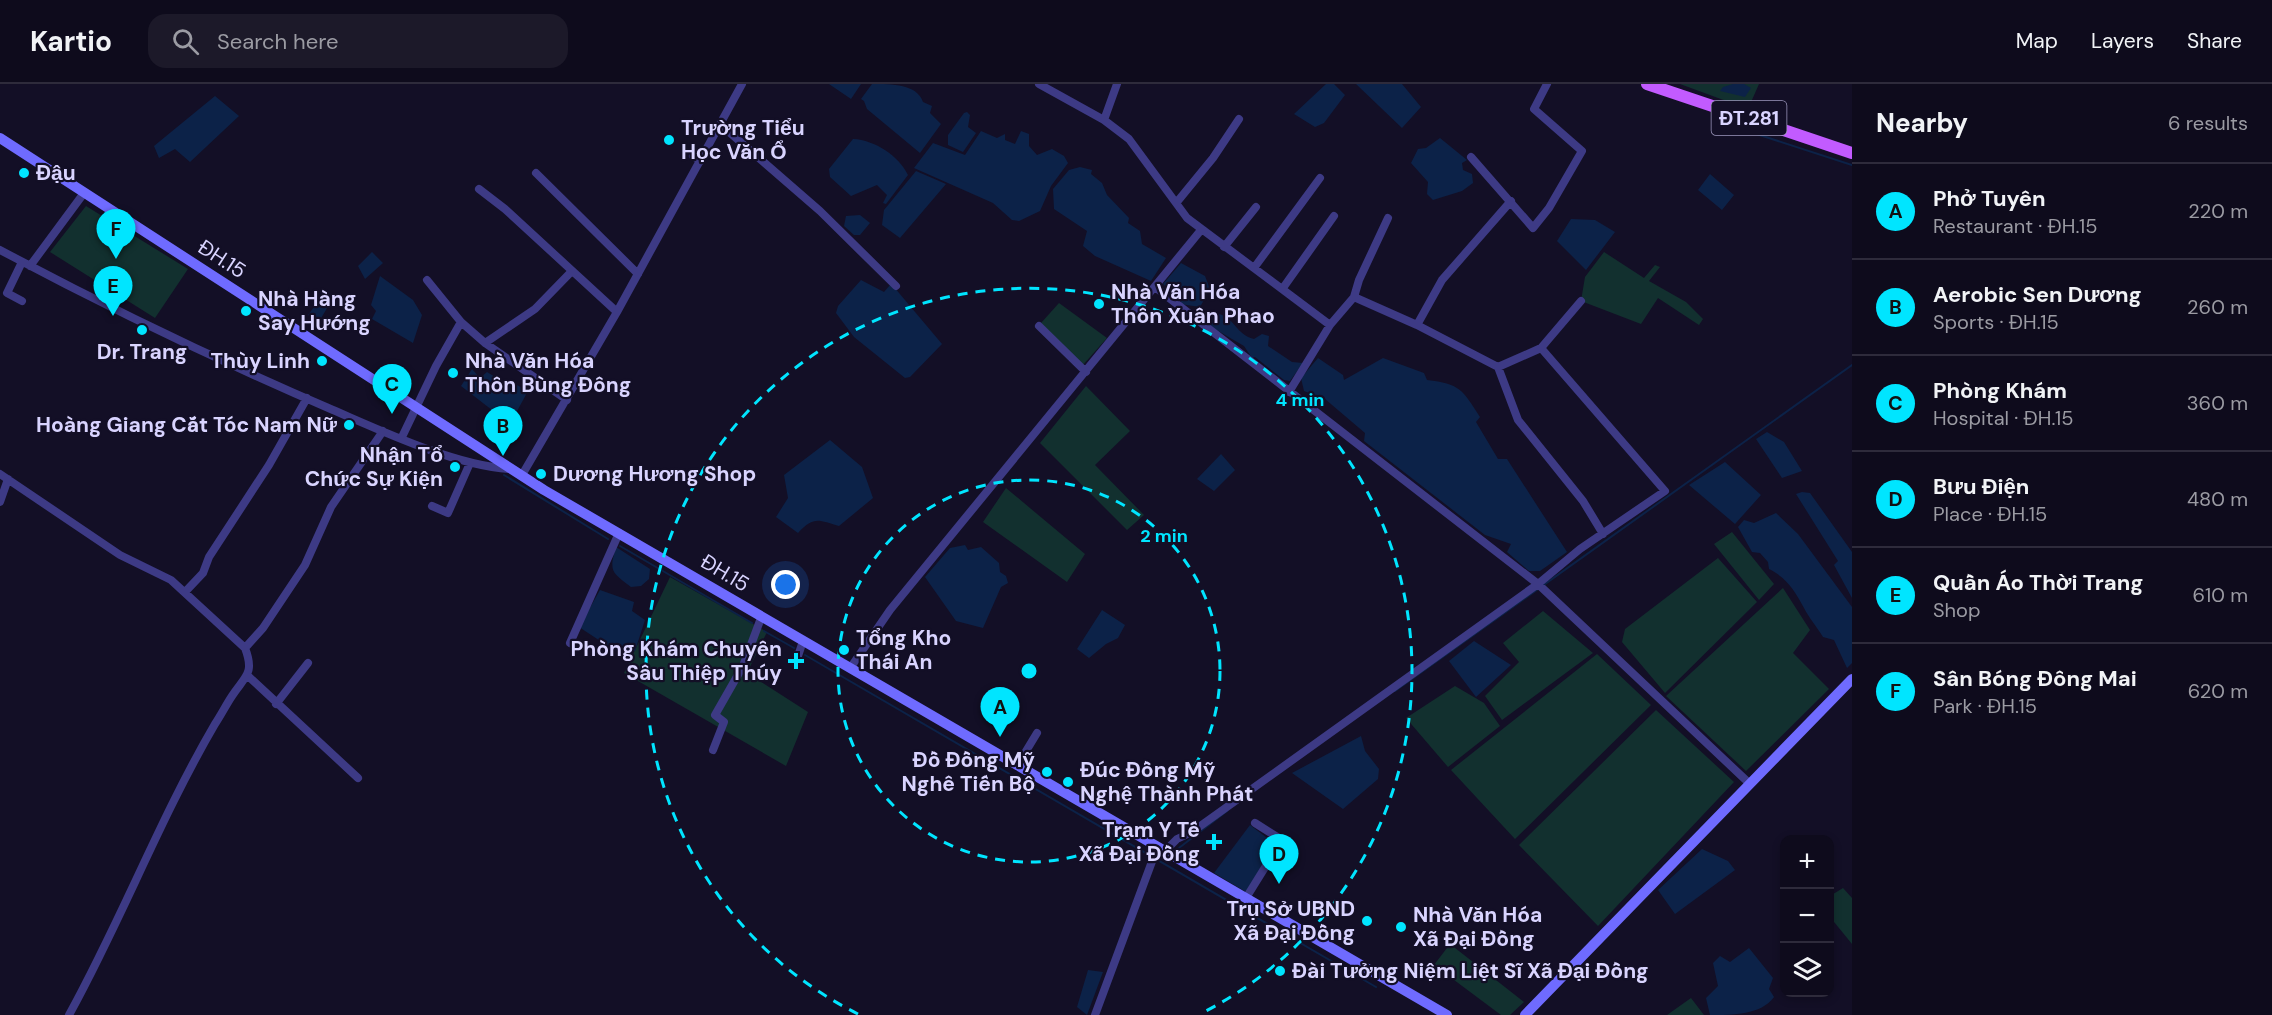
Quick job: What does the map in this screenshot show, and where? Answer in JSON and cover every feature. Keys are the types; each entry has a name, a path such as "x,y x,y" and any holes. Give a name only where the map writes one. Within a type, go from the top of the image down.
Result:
{"main road":[{"name":"ĐT.281","path":"1647,84 1669,87 1852,153"},
{"name":"ĐH.15","path":"0,138 517,472 762,618 851,668 913,699 1017,766 1160,850 1200,868 1246,898 1299,925 1447,1015"},
{"path":"1525,1015 1852,679"}],"street":[{"path":"1039,84 1104,120 1129,139 1187,218 1330,325"},
{"path":"1104,120 1117,84"},
{"path":"1471,157 1533,228 1549,208 1582,151 1534,109 1547,84"},
{"path":"0,250 107,307 383,431 470,463 517,472 567,400 721,125 738,86"},
{"path":"1177,202 1213,158 1239,119"},
{"path":"721,125 820,211 896,286"},
{"path":"693,156 701,161"},
{"path":"536,173 638,274"},
{"path":"1254,268 1320,178"},
{"path":"479,189 505,208 571,272 617,312"},
{"path":"30,266 84,193"},
{"path":"1417,325 1442,280 1511,201"},
{"path":"1224,247 1256,207"},
{"path":"1283,288 1334,216"},
{"path":"1289,392 1330,325 1354,297 1359,280 1389,219"},
{"path":"851,668 890,610 1201,230"},
{"path":"22,261 7,294 22,301"},
{"path":"485,343 535,309 571,272"},
{"path":"427,280 461,322 485,343 567,400"},
{"path":"1155,287 1538,584 1750,784"},
{"path":"1354,297 1417,325 1498,367 1518,420 1582,501 1603,534"},
{"path":"1498,367 1541,348 1581,301"},
{"path":"402,437 418,408 436,366 461,322"},
{"path":"1039,326 1086,372"},
{"path":"1095,1015 1160,850 1192,832 1665,491 1541,348"},
{"path":"185,592 202,573 209,557 269,465 307,398"},
{"path":"245,648 263,628 306,565 331,507 383,431"},
{"path":"432,506 448,513 470,463"},
{"path":"0,474 120,555 171,580 245,648 249,659 248,676 233,694 183,778 97,965 69,1015"},
{"path":"0,502 8,478"},
{"path":"570,643 620,533"},
{"path":"712,750 724,722 715,715 743,666 762,618"},
{"path":"798,656 803,641"},
{"path":"276,704 308,663"},
{"path":"248,676 358,778"},
{"path":"1017,766 1037,733"},
{"path":"1246,898 1282,840 1255,823"}],"green space":[{"path":"1680,84 1759,84 1748,109"},
{"path":"86,206 188,269 155,318 50,252"},
{"path":"1604,252 1644,278 1655,265 1660,267 1649,281 1686,302 1703,319 1699,325 1658,298 1641,324 1581,301 1585,277"},
{"path":"1059,303 1107,338 1082,366 1041,323"},
{"path":"1086,386 1130,431 1095,465 1144,515 1127,530 1040,443"},
{"path":"1006,488 1085,554 1067,582 983,522"},
{"path":"1732,532 1774,584 1759,600 1714,544"},
{"path":"1718,558 1757,602 1665,693 1622,642 1625,629"},
{"path":"670,577 767,632 747,673 808,712 786,766 624,673"},
{"path":"1783,588 1810,630 1793,653 1829,689 1746,771 1666,696"},
{"path":"1543,611 1593,653 1502,720 1485,696 1519,662 1503,643"},
{"path":"1597,654 1651,705 1515,839 1451,770"},
{"path":"1455,686 1484,703 1500,726 1448,767 1406,718"},
{"path":"1656,710 1734,782 1598,926 1519,845"},
{"path":"1843,888 1852,898 1852,944 1834,922 1834,894"},
{"path":"1450,944 1524,1002 1510,1015 1501,1015 1434,965"},
{"path":"1691,998 1704,1015 1667,1015"}],"water":[{"path":"829,84 861,84 851,99"},
{"path":"872,84 910,88 920,96 923,102 932,106 930,113 941,124 920,153 867,109 861,99"},
{"path":"1326,84 1334,84 1345,95 1324,123 1315,127 1294,114"},
{"path":"1356,84 1402,84 1421,107 1402,128"},
{"path":"1744,84 1751,88 1745,97 1720,91 1723,87"},
{"path":"215,96 239,116 190,162 175,149 159,158 154,146"},
{"path":"967,112 970,115 968,127 976,133 963,152 948,145 948,135"},
{"path":"981,131 997,138 1005,134 1005,140 1015,144 1021,131 1029,134 1029,146 1037,155 1052,149 1064,156 1068,163 1051,186 1040,211 1019,221 1012,220 993,203 914,168 933,143 965,155"},
{"path":"1440,138 1467,160 1462,163 1463,170 1472,174 1473,183 1462,191 1433,200 1427,194 1428,182 1411,163 1418,149 1426,148"},
{"path":"853,139 870,142 885,150 899,162 908,175 886,204 883,203 887,195 877,185 851,196 830,177 829,169"},
{"path":"1080,167 1092,170 1091,174 1102,183 1107,195 1129,218 1128,223 1140,231 1142,244 1166,258 1151,281 1095,256 1083,246 1087,231 1054,209 1053,189 1069,170"},
{"path":"916,171 946,184 900,238 882,225 884,210"},
{"path":"1710,174 1734,195 1722,210 1698,190"},
{"path":"860,215 870,223 860,235 854,235 844,226 846,216"},
{"path":"1571,219 1595,220 1615,232 1586,270 1557,241"},
{"path":"372,252 383,263 365,279 358,266"},
{"path":"1181,263 1205,276 1210,289 1200,307 1180,304 1181,300 1163,284"},
{"path":"380,276 413,300 422,315 413,343 372,319 376,311 371,305"},
{"path":"861,280 884,292 890,285 894,287 942,344 910,377 905,378 854,337 836,313 838,306"},
{"path":"320,299 329,305 318,323 308,315"},
{"path":"1216,313 1228,318 1248,337 1254,339 1262,334 1269,336 1268,346 1292,362 1303,363 1290,381 1284,380 1255,357 1252,358 1244,346 1208,325 1206,315"},
{"path":"1318,358 1343,375 1344,380 1383,358 1424,373 1427,380 1454,386 1464,394 1480,417 1476,422 1498,459 1507,459 1567,552 1540,571 1529,571 1507,552 1511,544 1485,535 1364,441 1365,433 1325,399 1304,391 1301,378"},
{"path":"472,369 480,378 487,372 508,385 515,384 528,391 510,424 461,386"},
{"path":"1767,432 1784,442 1802,471 1782,478 1756,439"},
{"path":"830,440 862,467 873,498 839,526 817,521 808,524 798,533 776,517 788,498 784,475"},
{"path":"1221,454 1235,470 1214,491 1197,479"},
{"path":"1725,462 1761,495 1735,524 1689,485"},
{"path":"1810,493 1852,552 1852,598 1834,565 1838,561 1796,494"},
{"path":"1776,513 1798,534 1852,607 1852,663 1847,668 1834,640 1823,637 1790,586 1769,569 1768,562 1760,553 1752,552 1738,527 1744,520 1754,523"},
{"path":"965,545 968,550 981,547 999,563 1000,572 1006,576 1008,583 1001,587 983,628 956,621 925,577 950,548"},
{"path":"616,547 650,569 649,579 641,586 631,587 613,570"},
{"path":"600,590 634,602 632,611 645,620 635,651 617,652 579,627"},
{"path":"1102,610 1125,625 1118,638 1106,644 1089,658 1077,649"},
{"path":"1474,641 1511,665 1476,697 1449,661"},
{"path":"1361,736 1365,751 1379,769 1378,779 1343,809 1292,773"},
{"path":"1250,825 1275,844 1246,892 1214,873"},
{"path":"1702,849 1728,861 1735,870 1675,914 1658,890"},
{"path":"1749,948 1773,978 1769,989 1774,997 1754,1011 1710,1015 1706,998 1718,986 1713,963 1720,956 1730,962"},
{"path":"1088,970 1103,972 1087,1015 1077,1007"}],"waterway":[{"path":"1729,125 1852,165"},
{"path":"1395,691 1852,365"},
{"path":"504,475 608,539"},
{"path":"620,546 752,623"},
{"path":"764,631 794,648"},
{"path":"805,655 1376,987"},
{"path":"1175,851 1227,811"}],"place":[{"name":"Trường Tiểu Học Văn Ổ","path":"669,140"},
{"name":"Đậu","path":"24,173"},
{"name":"Sân Bóng Đông Mai","path":"116,259"},
{"name":"Nhà Văn Hóa Thôn Xuân Phao","path":"1099,304"},
{"name":"Nhà Hàng Say Hướng","path":"246,311"},
{"name":"Quần Áo Thời Trang","path":"113,316"},
{"name":"Dr. Trang","path":"142,330"},
{"name":"Thùy Linh","path":"322,361"},
{"name":"Nhà Văn Hóa Thôn Bùng Đông","path":"453,373"},
{"name":"Phòng Khám","path":"392,414"},
{"name":"Hoàng Giang Cắt Tóc Nam Nữ","path":"349,425"},
{"name":"Aerobic Sen Dương","path":"503,456"},
{"name":"Nhận Tổ Chức Sự Kiện","path":"455,467"},
{"name":"Dương Hương Shop","path":"541,474"},
{"name":"Tổng Kho Thái An","path":"844,650"},
{"name":"Phòng Khám Chuyên Sâu Thiệp Thúy","path":"796,661"},
{"name":"Phở Tuyên","path":"1000,737"},
{"name":"Đồ Đồng Mỹ Nghê Tiến Bộ","path":"1047,772"},
{"name":"Đúc Đồng Mỹ Nghệ Thành Phát","path":"1068,782"},
{"name":"Trạm Y Tế Xã Đại Đồng","path":"1214,842"},
{"name":"Bưu Điện","path":"1279,884"},
{"name":"Trụ Sở UBND Xã Đại Đồng","path":"1367,921"},
{"name":"Nhà Văn Hóa Xã Đại Đồng","path":"1401,927"},
{"name":"Đài Tưởng Niệm Liệt Sĩ Xã Đại Đồng","path":"1280,971"}]}
